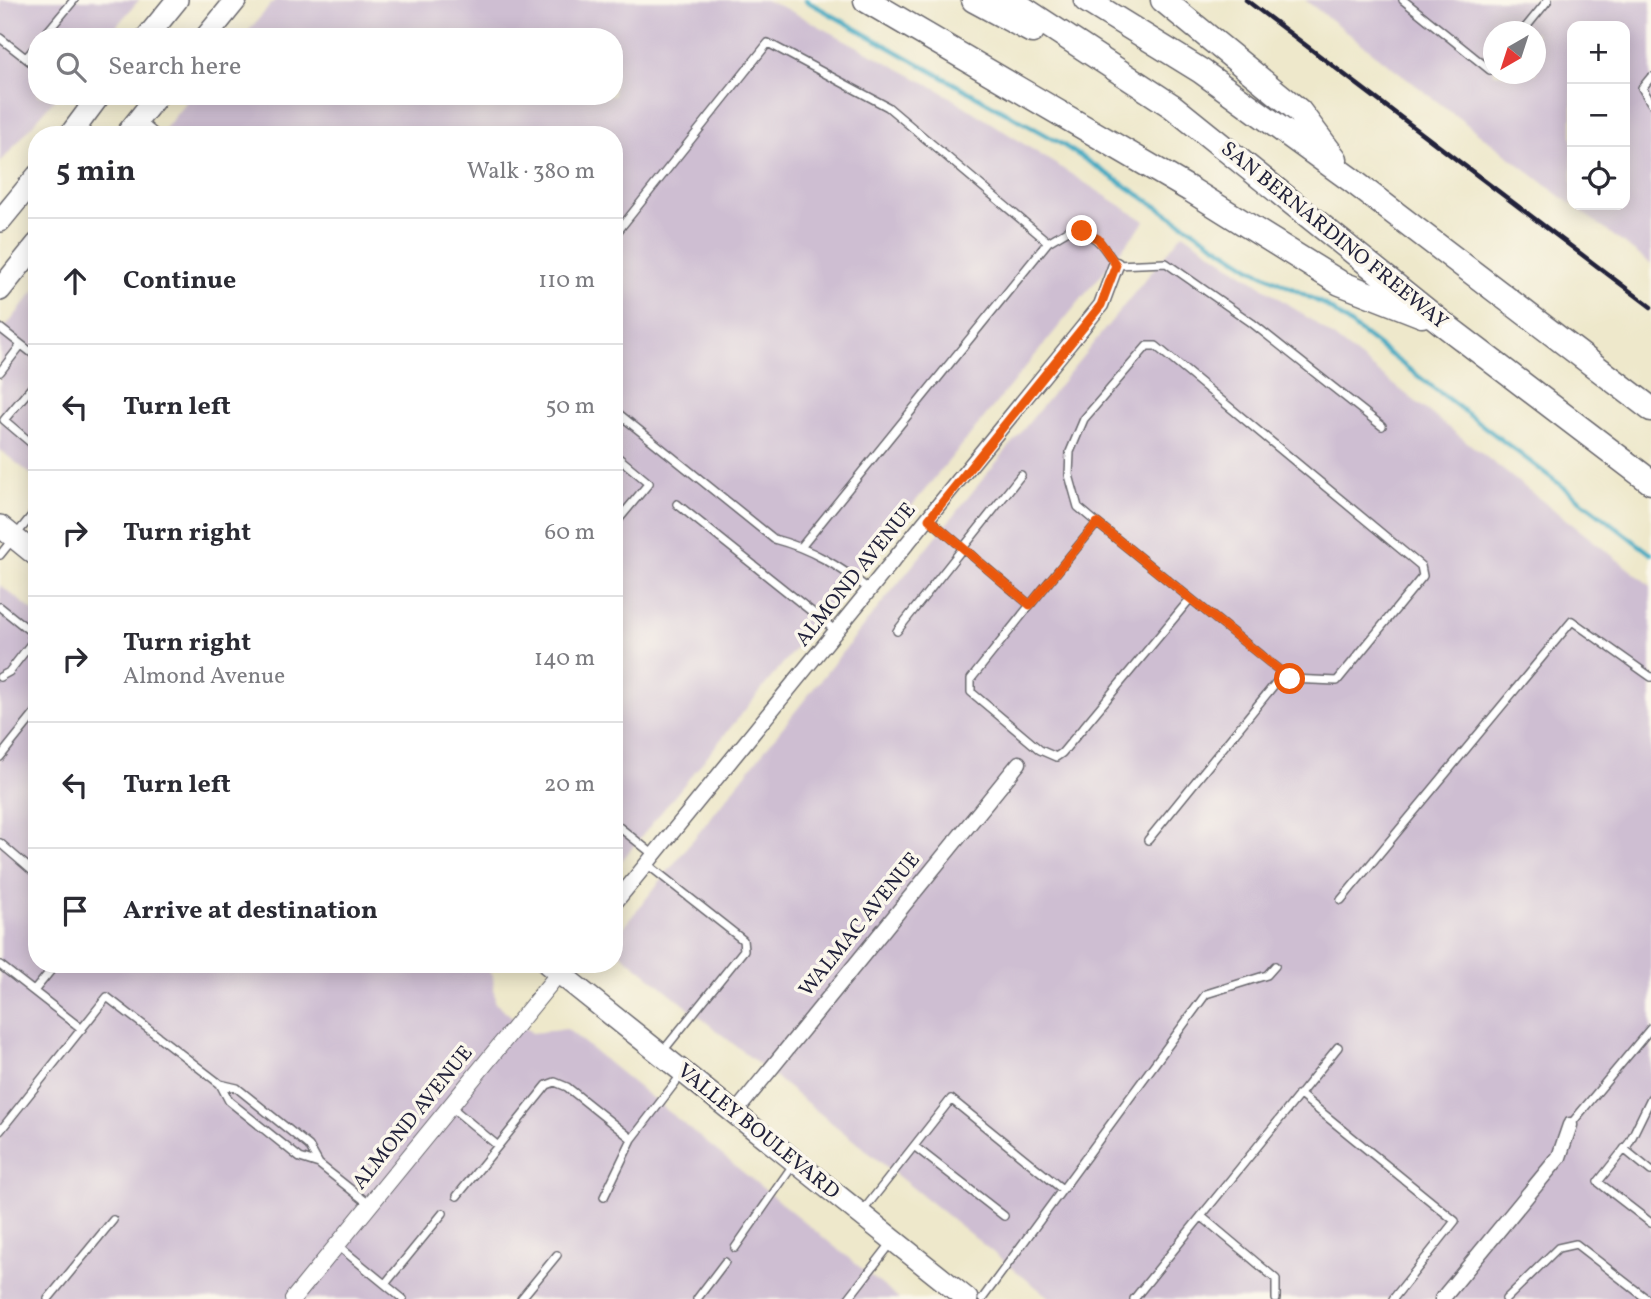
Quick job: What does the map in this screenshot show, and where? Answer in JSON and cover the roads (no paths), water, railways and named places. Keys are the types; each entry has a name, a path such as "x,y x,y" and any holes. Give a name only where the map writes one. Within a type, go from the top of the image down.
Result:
{"highway":[{"path":"866,0 1191,190 1340,283 1442,323"},
{"path":"974,0 1172,106"},
{"name":"SAN BERNARDINO FREEWAY","path":"1010,0 1172,106 1442,323 1651,482"},
{"path":"1086,0 1201,71 1350,179 1651,409"},
{"path":"1163,0 1299,111 1350,179"}],"main road":[{"path":"154,28 177,0"},
{"path":"213,28 236,0"},
{"path":"74,126 85,105"},
{"path":"133,126 150,105"},
{"path":"0,222 28,187"},
{"path":"0,290 28,255"},
{"path":"7,532 28,548"},
{"name":"VALLEY BOULEVARD","path":"564,973 660,1054 967,1299"}],"street":[{"name":"ALMOND AVENUE","path":"623,893 1101,305 1116,265"},
{"name":"WALMAC AVENUE","path":"734,1113 1019,763"},
{"name":"ALMOND AVENUE","path":"293,1299 450,1106 552,973"},
{"path":"1442,1299 1559,1157 1570,1125"}],"lane":[{"path":"51,28 74,0"},
{"path":"1402,0 1483,64"},
{"path":"1531,21 1548,0"},
{"path":"0,38 26,58 28,56"},
{"path":"623,225 768,43 888,107 1048,242"},
{"path":"1651,76 1642,88 1651,103"},
{"path":"802,546 1048,242 1069,229 1082,231 1098,239 1116,265 1166,263 1252,323 1382,426"},
{"path":"0,328 28,349"},
{"path":"0,372 22,345"},
{"path":"1147,346 1156,346 1421,566 1423,576 1337,681 1290,679 1097,523 1078,507 1069,475 1070,452 1084,419 1147,346"},
{"path":"28,391 2,418 28,440"},
{"path":"623,417 774,539 802,546 847,572 870,590"},
{"path":"623,461 649,482 623,515"},
{"path":"897,631 1021,475"},
{"path":"677,504 837,631"},
{"path":"0,555 7,532 28,516"},
{"path":"929,519 1030,605"},
{"path":"1097,523 971,679 971,692 1040,750 1056,757 1062,753 1190,598"},
{"path":"0,607 28,629"},
{"path":"1342,900 1572,621 1651,677"},
{"path":"0,677 9,672 28,647"},
{"path":"1148,840 1283,674"},
{"path":"0,757 28,722"},
{"path":"623,832 743,940 744,950 660,1054"},
{"path":"0,843 28,867"},
{"path":"0,965 82,1029"},
{"path":"982,1299 1206,994 1266,975 1275,966"},
{"path":"34,991 48,973"},
{"path":"0,1131 107,997 220,1084 237,1088 309,1146 319,1164 369,1205"},
{"path":"1570,1125 1651,1028"},
{"path":"1134,1299 1338,1047"},
{"path":"604,1198 632,1139 684,1072"},
{"path":"457,1196 547,1085 555,1082 568,1087 632,1139"},
{"path":"220,1084 229,1101 292,1152 300,1158 319,1164"},
{"path":"1299,1094 1454,1221 1393,1299"},
{"path":"1651,1098 1649,1108 1624,1149 1598,1182 1651,1223"},
{"path":"860,1214 951,1099 1062,1189"},
{"path":"450,1106 498,1146"},
{"path":"914,1146 1004,1216"},
{"path":"1624,1149 1651,1171"},
{"path":"735,1248 795,1161"},
{"path":"385,1284 443,1213"},
{"path":"1201,1216 1276,1279 1276,1299"},
{"path":"48,1299 113,1220"},
{"path":"848,1299 894,1240"},
{"path":"337,1244 403,1299"},
{"path":"1506,1299 1558,1248 1576,1244 1647,1299"},
{"path":"521,1299 557,1255"},
{"path":"697,1299 724,1262"}],"waterway":[{"path":"805,0 1060,143 1251,268 1325,305 1651,554"}],"railway":[{"path":"1246,0 1651,307"}]}
